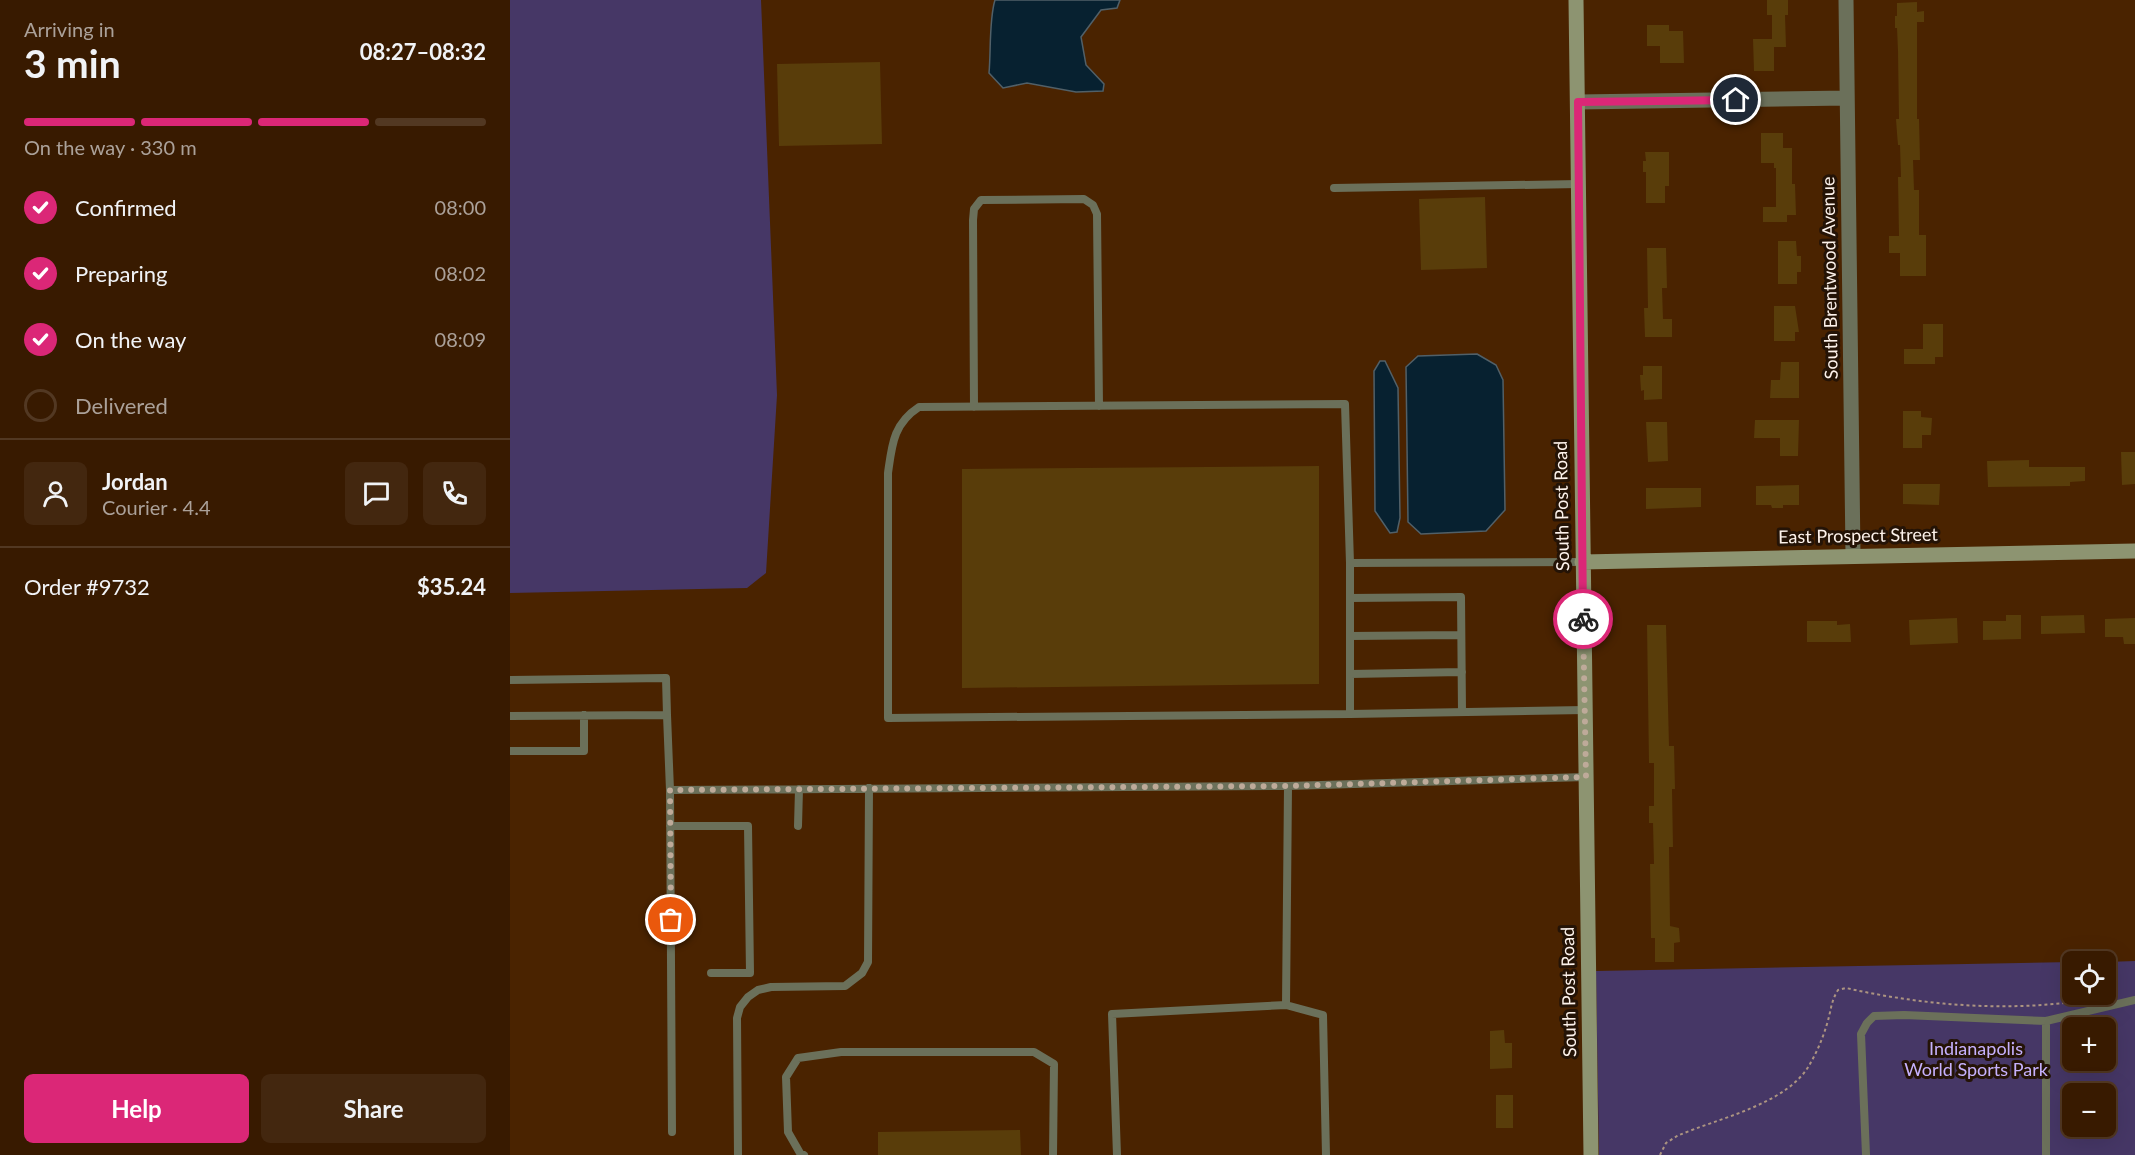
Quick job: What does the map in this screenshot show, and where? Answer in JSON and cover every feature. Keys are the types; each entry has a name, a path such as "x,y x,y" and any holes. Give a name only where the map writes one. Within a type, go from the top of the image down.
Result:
{"main road":[{"name":"South Post Road","path":"1576,0 1591,1155"},
{"name":"East Prospect Street","path":"1582,562 2135,551"}],"street":[{"name":"South Brentwood Avenue","path":"1846,0 1853,555"},
{"path":"1578,102 1847,98"}],"lane":[{"path":"1334,188 1579,184"},
{"path":"974,407 974,209 981,200 1084,199 1093,205 1097,214 1099,406"},
{"path":"1350,714 1350,563 1345,404 919,407 905,416 898,428 892,447 888,473 888,718 1350,714 1585,710"},
{"path":"1350,563 1582,562"},
{"path":"1350,598 1461,597 1462,712"},
{"path":"1350,636 1461,635"},
{"path":"1350,674 1462,672"},
{"path":"510,680 666,678 670,790 672,1132"},
{"path":"510,751 584,751 584,715"},
{"path":"510,716 667,715"},
{"path":"670,790 1288,786 1586,777"},
{"path":"1286,1005 1288,786"},
{"path":"738,1155 737,1018 740,1007 747,997 758,990 771,987 845,986 862,974 868,962 868,788"},
{"path":"798,826 799,789"},
{"path":"670,826 748,826 750,973 711,973"},
{"path":"1866,1155 1861,1034 1874,1016 1904,1015 2046,1021 2135,1000"},
{"path":"1117,1155 1112,1014 1286,1005 1323,1015 1326,1155"},
{"path":"2046,1021 2046,1155"},
{"path":"804,1155 800,1153 788,1132 787,1122 786,1077 798,1058 841,1052 1034,1052 1054,1064 1053,1155"}],"path":[{"path":"1660,1155 1666,1143 1677,1136 1759,1105 1801,1078 1817,1051 1828,1022 1832,999 1838,990 1846,988 1915,1000 2014,1008 2062,1003"}],"green space":[{"path":"510,0 761,0 777,395 766,573 747,588 510,593"},
{"name":"Indianapolis World Sports Park","path":"2135,961 2135,1155 1599,1155 1596,971 2062,962 2062,1005 2116,1005 2116,962"}],"water":[{"path":"995,0 1120,0 1117,8 1101,10 1081,37 1086,65 1104,84 1103,91 1076,92 1027,83 1003,88 989,73 991,26"},
{"path":"1477,354 1496,365 1503,380 1505,510 1486,531 1421,534 1408,522 1406,367 1418,356"},
{"path":"1380,361 1385,361 1398,388 1400,518 1397,532 1390,533 1375,511 1374,371"}],"building":[{"path":"1767,0 1788,0 1788,15 1785,15 1786,47 1774,47 1774,71 1754,71 1753,39 1772,39 1772,15 1767,15"},
{"path":"1917,2 1917,12 1924,11 1924,22 1917,22 1917,119 1919,119 1920,160 1913,160 1914,190 1919,190 1919,235 1926,235 1926,276 1900,276 1900,253 1889,253 1889,236 1899,236 1898,177 1901,177 1896,119 1899,119 1895,16 1897,16 1897,3"},
{"path":"1647,25 1669,25 1669,31 1683,31 1684,63 1660,63 1660,46 1647,46"},
{"path":"880,62 882,144 779,146 777,64"},
{"path":"1761,133 1783,133 1783,148 1792,148 1792,184 1795,184 1796,215 1787,215 1787,222 1763,222 1763,207 1776,207 1776,168 1774,168 1774,163 1761,163"},
{"path":"1645,152 1669,152 1669,186 1665,186 1665,203 1646,203 1646,172 1643,172 1643,161 1646,161"},
{"path":"1485,197 1487,268 1421,270 1419,199"},
{"path":"1778,241 1796,241 1797,256 1801,256 1801,272 1797,272 1797,284 1778,284"},
{"path":"1647,248 1666,248 1667,288 1662,288 1663,319 1672,319 1672,337 1645,337 1644,308 1648,308"},
{"path":"1774,306 1795,306 1799,332 1795,332 1795,341 1774,341"},
{"path":"1923,324 1943,324 1943,357 1935,357 1935,364 1904,364 1904,349 1923,349"},
{"path":"1781,362 1799,362 1799,398 1770,398 1771,380 1780,380"},
{"path":"1643,366 1662,366 1662,399 1644,400 1640,375 1643,375"},
{"path":"1903,411 1921,411 1921,417 1932,418 1931,435 1922,435 1922,448 1903,448"},
{"path":"1755,420 1799,420 1798,456 1780,456 1780,438 1754,438"},
{"path":"1646,422 1667,422 1668,461 1648,462"},
{"path":"2121,452 2135,452 2135,484 2122,485"},
{"path":"2029,460 2029,467 2085,467 2085,481 2070,482 2070,486 1988,487 1987,461"},
{"path":"1319,466 1319,684 962,688 962,469"},
{"path":"1903,484 1940,484 1939,505 1903,504"},
{"path":"1799,485 1799,505 1772,508 1771,505 1756,505 1756,486"},
{"path":"1646,488 1701,488 1701,507 1646,509"},
{"path":"2006,615 2021,615 2021,639 1983,640 1983,621 2006,621"},
{"path":"2084,615 2085,633 2041,634 2041,616"},
{"path":"1957,618 1958,643 1910,645 1909,620"},
{"path":"2135,618 2135,644 2124,644 2123,637 2105,637 2105,619"},
{"path":"1807,621 1837,621 1837,625 1850,624 1851,642 1807,642"},
{"path":"1647,625 1666,625 1669,746 1674,746 1675,789 1672,789 1673,847 1669,847 1670,926 1679,928 1680,942 1674,943 1674,962 1655,962 1655,938 1651,938 1650,864 1654,864 1653,823 1649,823 1649,806 1654,806 1654,763 1649,763"},
{"path":"1504,1030 1505,1043 1512,1043 1512,1068 1490,1069 1490,1031"},
{"path":"1496,1095 1513,1095 1513,1128 1496,1128"},
{"path":"1020,1130 1021,1155 878,1155 878,1132"}],"way so far":[{"path":"671,920 670,790 1288,786 1586,777 1583,619"}],"route":[{"path":"1583,619 1578,102 1736,100"}]}
